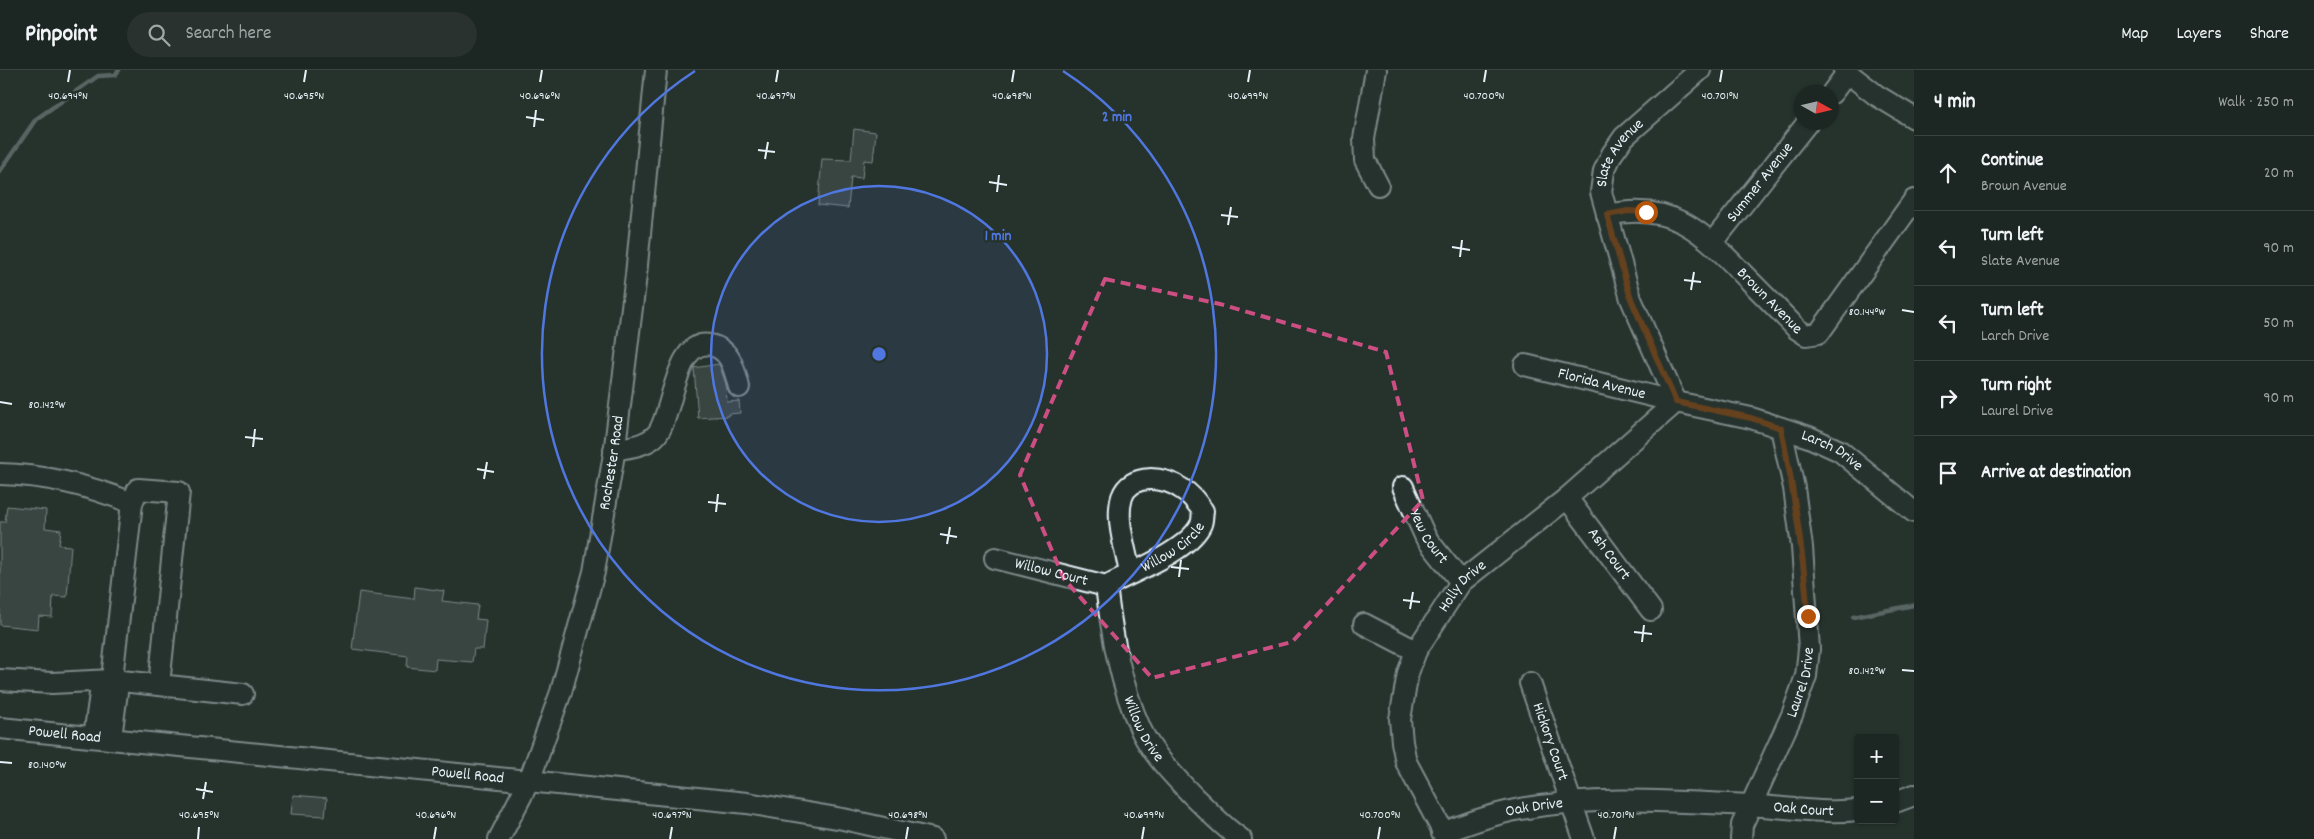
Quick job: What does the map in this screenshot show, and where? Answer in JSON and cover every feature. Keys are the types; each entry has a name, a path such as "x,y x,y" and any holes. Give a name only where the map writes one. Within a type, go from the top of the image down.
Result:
{"street":[{"name":"Rochester Road","path":"500,839 529,781 561,692 591,588 603,528 614,450 636,274 656,70"},
{"path":"1376,70 1364,139 1365,160 1378,185"},
{"name":"Slate Avenue","path":"1676,402 1631,299 1602,192 1604,171 1612,154 1624,137 1700,70"},
{"path":"1837,85 1846,71 1876,94 1914,118"},
{"name":"Summer Avenue","path":"1713,242 1802,130"},
{"name":"Brown Avenue","path":"1607,215 1628,211 1666,216 1688,224 1713,242 1797,329 1806,335 1819,333 1914,200"},
{"path":"614,450 642,445 655,436 664,424 685,356 694,348 708,344 721,349 731,360 739,387"},
{"name":"Florida Avenue","path":"1526,365 1676,402"},
{"name":"Larch Drive","path":"1676,402 1751,418 1840,451 1914,512"},
{"name":"Holly Drive","path":"1445,836 1406,762 1402,742 1401,712 1408,673 1416,651 1461,582 1566,498 1676,402"},
{"name":"Laurel Drive","path":"1741,839 1742,825 1792,715 1806,676 1809,649 1802,547 1794,488 1781,428"},
{"path":"0,474 55,480 97,489 132,503"},
{"name":"Willow Circle","path":"1106,586 1179,547 1192,538 1201,525 1203,511 1183,489 1171,482 1145,479 1128,488 1123,495 1120,508 1120,523 1130,573"},
{"name":"Yew Court","path":"1403,487 1426,538 1461,582"},
{"path":"102,738 100,694 112,683 132,503 138,489 179,492 159,685"},
{"name":"Ash Court","path":"1566,498 1651,610"},
{"name":"Willow Court","path":"995,558 1106,586"},
{"name":"Willow Drive","path":"1106,586 1112,633 1123,681 1142,731 1168,769 1228,830 1242,839"},
{"path":"1364,624 1416,651"},
{"path":"0,680 159,685 243,694"},
{"name":"Hickory Court","path":"1530,683 1584,839"},
{"name":"Powell Road","path":"0,728 747,803 843,819 933,839"},
{"path":"1899,801 1914,795"},
{"name":"Oak Drive","path":"1445,836 1514,810 1571,801 1614,800 1750,805"},
{"name":"Oak Court","path":"1750,805 1833,813 1854,810"}],"highlighted area":[{"path":"1105,279 1220,304 1386,352 1423,500 1292,642 1152,678 1064,579 1020,475"}],"building":[{"path":"854,129 876,132 873,161 864,160 862,178 851,177 848,208 818,205 822,159 851,160"},
{"path":"719,364 726,384 727,402 739,401 740,413 728,414 728,416 698,418 694,368"},
{"path":"7,506 46,510 45,528 61,530 59,545 71,546 67,597 53,596 52,617 39,616 38,629 0,625 0,522 5,522"},
{"path":"415,587 444,591 442,601 478,605 476,619 486,620 483,649 474,649 472,662 436,659 435,670 407,667 408,656 352,649 359,592 414,599"},
{"path":"293,795 327,798 325,816 291,814"}],"waterway":[{"path":"0,171 36,119 98,76 115,75 119,70"},
{"path":"1853,617 1914,605"}],"route":[{"path":"1646,212 1628,211 1607,215 1631,299 1676,402 1751,418 1781,428 1794,488 1802,547 1808,616"}]}
